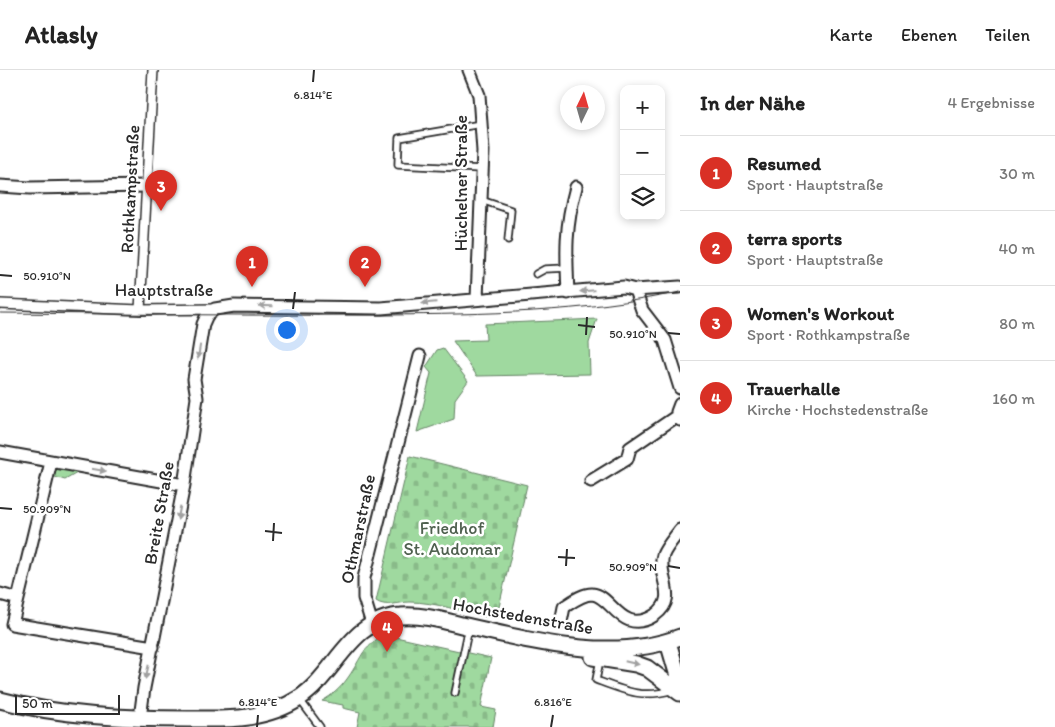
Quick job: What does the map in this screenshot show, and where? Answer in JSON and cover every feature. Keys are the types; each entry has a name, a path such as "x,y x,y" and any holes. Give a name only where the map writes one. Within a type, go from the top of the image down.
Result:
{"street":[{"name":"Rothkampstraße","path":"140,310 153,70"},
{"name":"Hüchelner Straße","path":"469,70 479,95 481,124 482,169 477,299"},
{"path":"0,186 30,188 146,186"},
{"path":"568,292 568,218 576,187"},
{"name":"Hauptstraße","path":"0,304 140,310 215,309 234,306 381,308 624,287 635,290 680,287"},
{"path":"635,290 642,310 665,340 680,388"},
{"name":"Breite Straße","path":"140,722 144,688 184,485 197,398 194,379 203,324 206,315 215,309"},
{"name":"Othmarstraße","path":"372,624 364,598 364,578 420,356"},
{"path":"591,481 626,459 630,448 679,418 680,404"},
{"path":"0,452 184,485"},
{"path":"51,462 12,624 153,647"},
{"path":"561,622 564,607 584,595 592,594 599,596 612,610 628,619 644,619 661,611 668,594 661,564 663,554 680,530"},
{"path":"0,594 18,599"},
{"name":"Hochstedenstraße","path":"372,624 398,616 411,616 551,643 610,649 674,640 679,688"},
{"path":"0,700 48,710 140,722 234,719 262,714 298,699 312,687 349,642 372,624"},
{"path":"551,643 601,658 647,668 679,688"}],"lane":[{"path":"481,124 399,138 398,165 482,169"},
{"path":"481,200 511,210 508,240"},
{"path":"536,274 545,269 567,268"},
{"path":"455,693 469,627"},
{"path":"601,658 596,680 634,694 659,694 679,688"},
{"path":"298,699 320,727"}],"green space":[{"path":"597,319 589,343 590,374 477,376 453,341 486,340 485,324"},
{"path":"443,348 468,381 455,399 454,419 417,432 431,373 426,367 437,350"},
{"name":"Friedhof St. Audomar","path":"410,456 527,485 499,607 487,617 420,602 384,604 376,601"},
{"path":"57,467 76,471 77,473 65,480 55,477 53,475"},
{"path":"382,634 491,658 481,707 496,710 493,727 357,727 360,712 343,708 343,705 322,701 341,686 351,674 363,653"}],"tram line":[{"path":"0,313 241,315 497,313 607,304 680,292"}],"place":[{"name":"Women's Workout","path":"161,211"},
{"name":"Resumed","path":"252,287"},
{"name":"terra sports","path":"365,287"},
{"name":"Trauerhalle","path":"387,652"}]}
